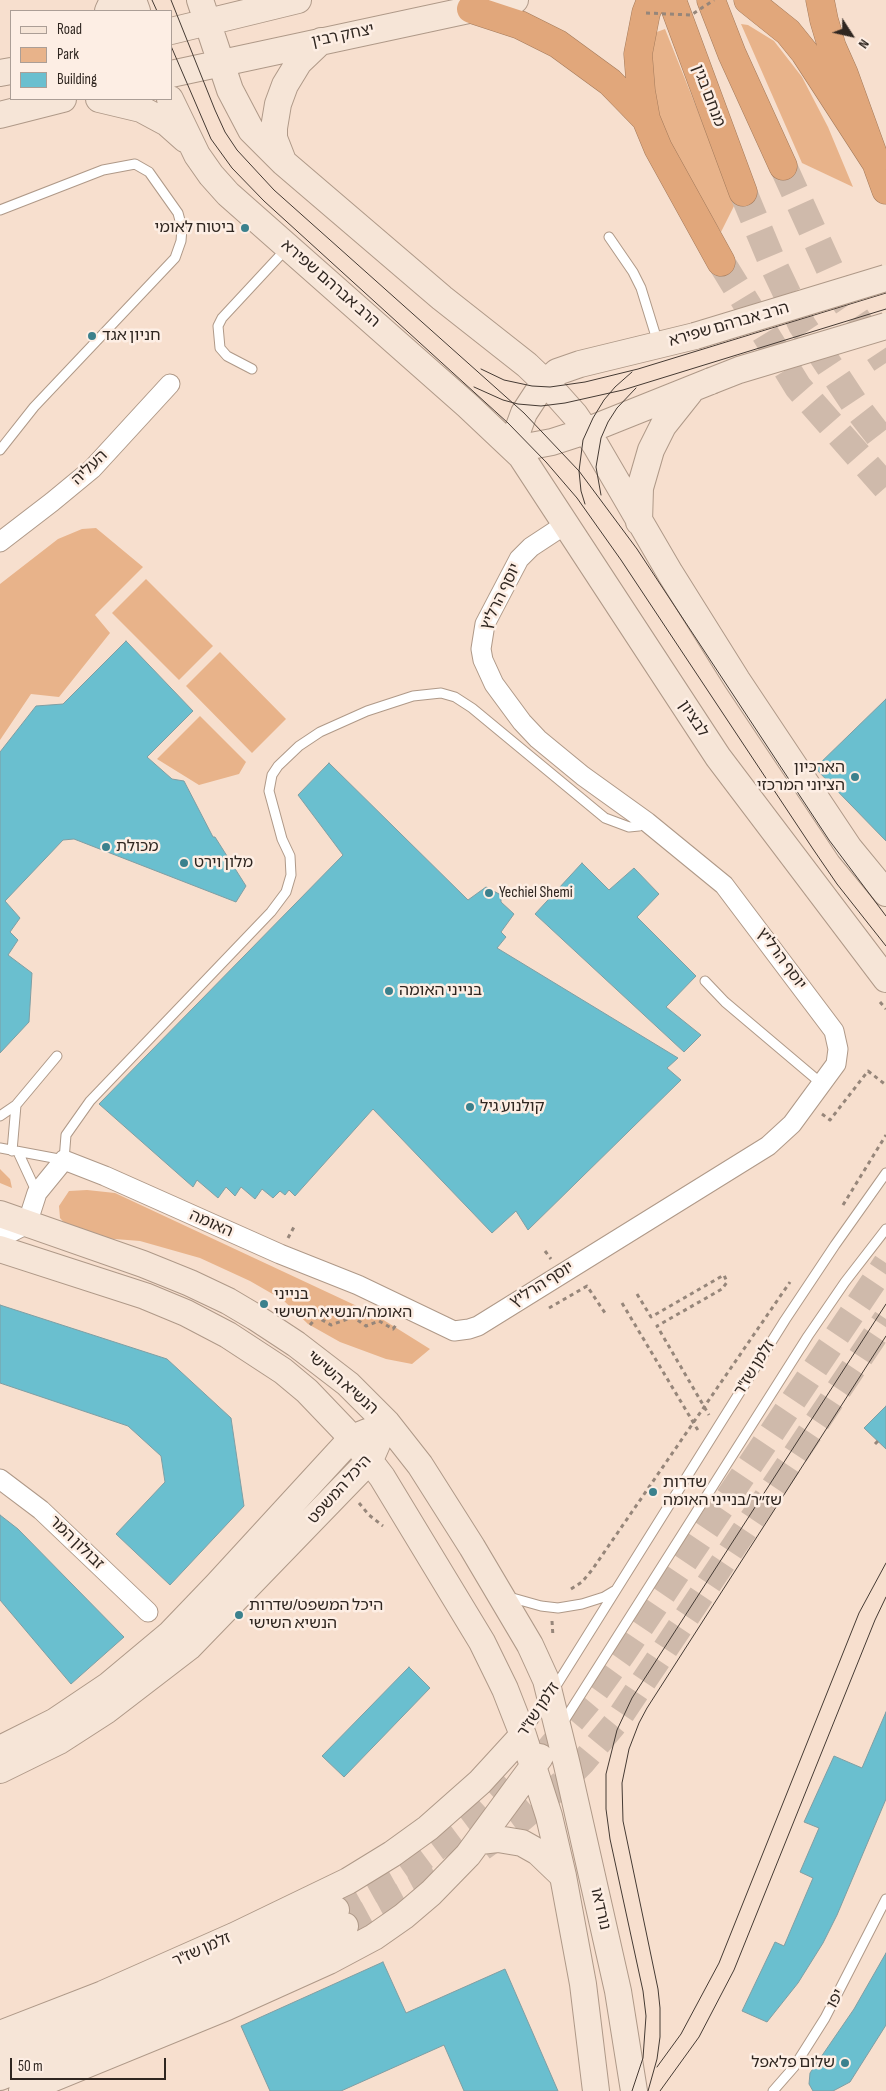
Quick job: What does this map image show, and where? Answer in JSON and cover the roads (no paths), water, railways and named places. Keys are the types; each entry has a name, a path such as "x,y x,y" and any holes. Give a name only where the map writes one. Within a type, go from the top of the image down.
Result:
{"highway":[{"name":"מנחם בגין","path":"672,0 744,192"},
{"path":"711,0 732,54 783,166"},
{"path":"748,0 788,32 805,53 875,161"},
{"path":"820,0 832,47 844,74 886,190"},
{"path":"649,6 638,54 646,120 658,148 721,262"},
{"path":"471,9 520,25 558,44 595,69 646,120"}],"street":[{"path":"172,30 204,11 298,0"},
{"name":"יצחק רבין","path":"172,74 515,0"},
{"path":"204,11 230,90 251,130 283,162 442,298 509,349 545,382 586,431 639,522 727,664 849,848 886,893"},
{"path":"283,162 274,138 278,104 299,62 321,41"},
{"path":"0,115 59,100"},
{"path":"103,100 141,109 168,124 191,145"},
{"name":"הרב אברהם שפירא","path":"170,100 191,145 211,175 228,194 515,450"},
{"name":"הרב אברהם שפירא","path":"515,450 517,432 524,414 545,382 564,368 695,336 886,278"},
{"path":"515,450 552,442 586,431 739,370 886,326"},
{"name":"העליה","path":"0,542 92,469 170,384"},
{"path":"639,522 640,488 651,450 668,418 703,385"},
{"name":"לבציון","path":"515,450 530,469 718,757 886,979"},
{"name":"יוסף הרליץ","path":"454,1331 478,1326 768,1146 792,1124 836,1064 838,1049 834,1031 724,885 538,739 522,722 494,684 483,660 481,649 485,624 519,559 531,546 566,524"},
{"path":"0,1238 27,1224 37,1193 64,1160"},
{"name":"האומה","path":"64,1160 106,1176 280,1254 358,1285 454,1331"},
{"name":"הנשיא השישי","path":"0,1214 143,1264 228,1301 296,1344 358,1393 387,1423 420,1465 498,1592 535,1655 551,1694 559,1729"},
{"name":"הנשיא השישי","path":"0,1249 145,1296 186,1313 228,1335 277,1367 307,1391 352,1438 393,1493 473,1626 505,1689 523,1735"},
{"name":"היכל המשפט","path":"0,1748 54,1722 109,1685 170,1634 352,1438 387,1423"},
{"name":"היכל המשפט","path":"0,1770 59,1741 107,1710 189,1647 370,1460 387,1423"},
{"name":"זבולון המר","path":"0,1479 41,1510 148,1612"},
{"name":"זלמן שז\"ר","path":"22,2091 227,2006 329,1961 374,1937 431,1894 480,1841 559,1729"},
{"name":"נורדאו","path":"559,1729 618,1991 634,2091"},
{"name":"זלמן שז\"ר","path":"0,2034 120,1986 234,1936 348,1881 392,1854 428,1828 480,1782 523,1735"},
{"name":"נורדאו","path":"523,1735 549,1816 563,1876 583,1984 596,2091"},
{"path":"480,1841 498,1839 522,1844 538,1852 563,1876"},
{"name":"זלמן שז\"ר","path":"0,2055 340,1918 203,1993 0,2077"}],"lane":[{"path":"0,210 103,170 134,164 149,172 178,213 182,228 181,241 175,258 34,407 0,450"},
{"path":"609,237 633,272 659,346"},
{"path":"252,369 227,356 220,348 218,326 222,318 288,247"},
{"path":"0,1148 64,1160 66,1135 90,1101 271,912 286,892 291,875 290,856 282,839 269,791 272,774 299,746 320,732 367,712 413,696 441,693 455,697 472,708 605,818 630,827 639,826 646,822"},
{"path":"705,981 725,1002 822,1084"},
{"path":"0,1116 16,1105 57,1056"},
{"path":"16,1105 15,1151 37,1193"},
{"name":"זלמן שז\"ר","path":"523,1735 551,1694 805,1290 886,1173"},
{"name":"זלמן שז\"ר","path":"559,1729 808,1336 845,1282 886,1229"},
{"path":"498,1592 531,1604 558,1608 593,1601 616,1590"},
{"name":"יפו","path":"773,2091 794,2067 825,2018 886,1899"}],"tunnel":[{"path":"783,166 844,300 886,363"},
{"path":"743,192 773,264 802,325 858,409 886,445"},
{"path":"721,262 798,387 886,487"},
{"path":"547,1751 589,1701 622,1655 886,1263"},
{"path":"482,1848 523,1818 552,1793 583,1762 617,1721 886,1319"},
{"path":"336,1910 401,1874 418,1862 473,1821 512,1785"},
{"path":"345,1926 447,1871"}],"tram line":[{"path":"152,0 157,10"},
{"path":"171,0 215,110 225,132 237,150 274,190 524,413 579,471 637,549 829,840 886,916"},
{"path":"172,48 211,139 232,168 264,201 508,423 546,462 577,498 621,560 837,884 886,946"},
{"path":"481,369 504,380 532,386 550,387 585,382 638,369 886,293"},
{"path":"474,387 503,400 518,404 541,406 565,403 623,390 886,309"},
{"path":"585,504 581,491 579,471 583,440 604,400 632,372"},
{"path":"601,495 596,467 601,438 617,408 636,388"},
{"path":"632,2091 643,2058 646,2016 643,1991 610,1839 606,1809 606,1774 617,1730 632,1698 886,1304"},
{"path":"648,2091 657,2059 660,2037 660,2008 658,1989 623,1821 622,1783 629,1749 647,1708 886,1336"},
{"path":"657,2067 681,2034 719,1963 859,1613 886,1563"},
{"path":"660,2091 699,2037 734,1970 875,1620 886,1597"}],"place":[{"name":"ביטוח לאומי","path":"245,228"},
{"name":"חניון אגד","path":"92,336"},
{"name":"הארכיון הציוני המרכזי","path":"855,777"},
{"name":"מכולת","path":"106,847"},
{"name":"מלון וירט","path":"184,863"},
{"name":"Yechiel Shemi","path":"489,893"},
{"name":"בנייני האומה","path":"389,991"},
{"name":"קולנוע גיל","path":"470,1107"},
{"name":"בנייני האומה/הנשיא השישי","path":"264,1304"},
{"name":"שדרות שז״ר/בנייני האומה","path":"653,1492"},
{"name":"היכל המשפט/שדרות הנשיא השישי","path":"239,1615"},
{"name":"שלום פלאפל","path":"845,2063"}]}
